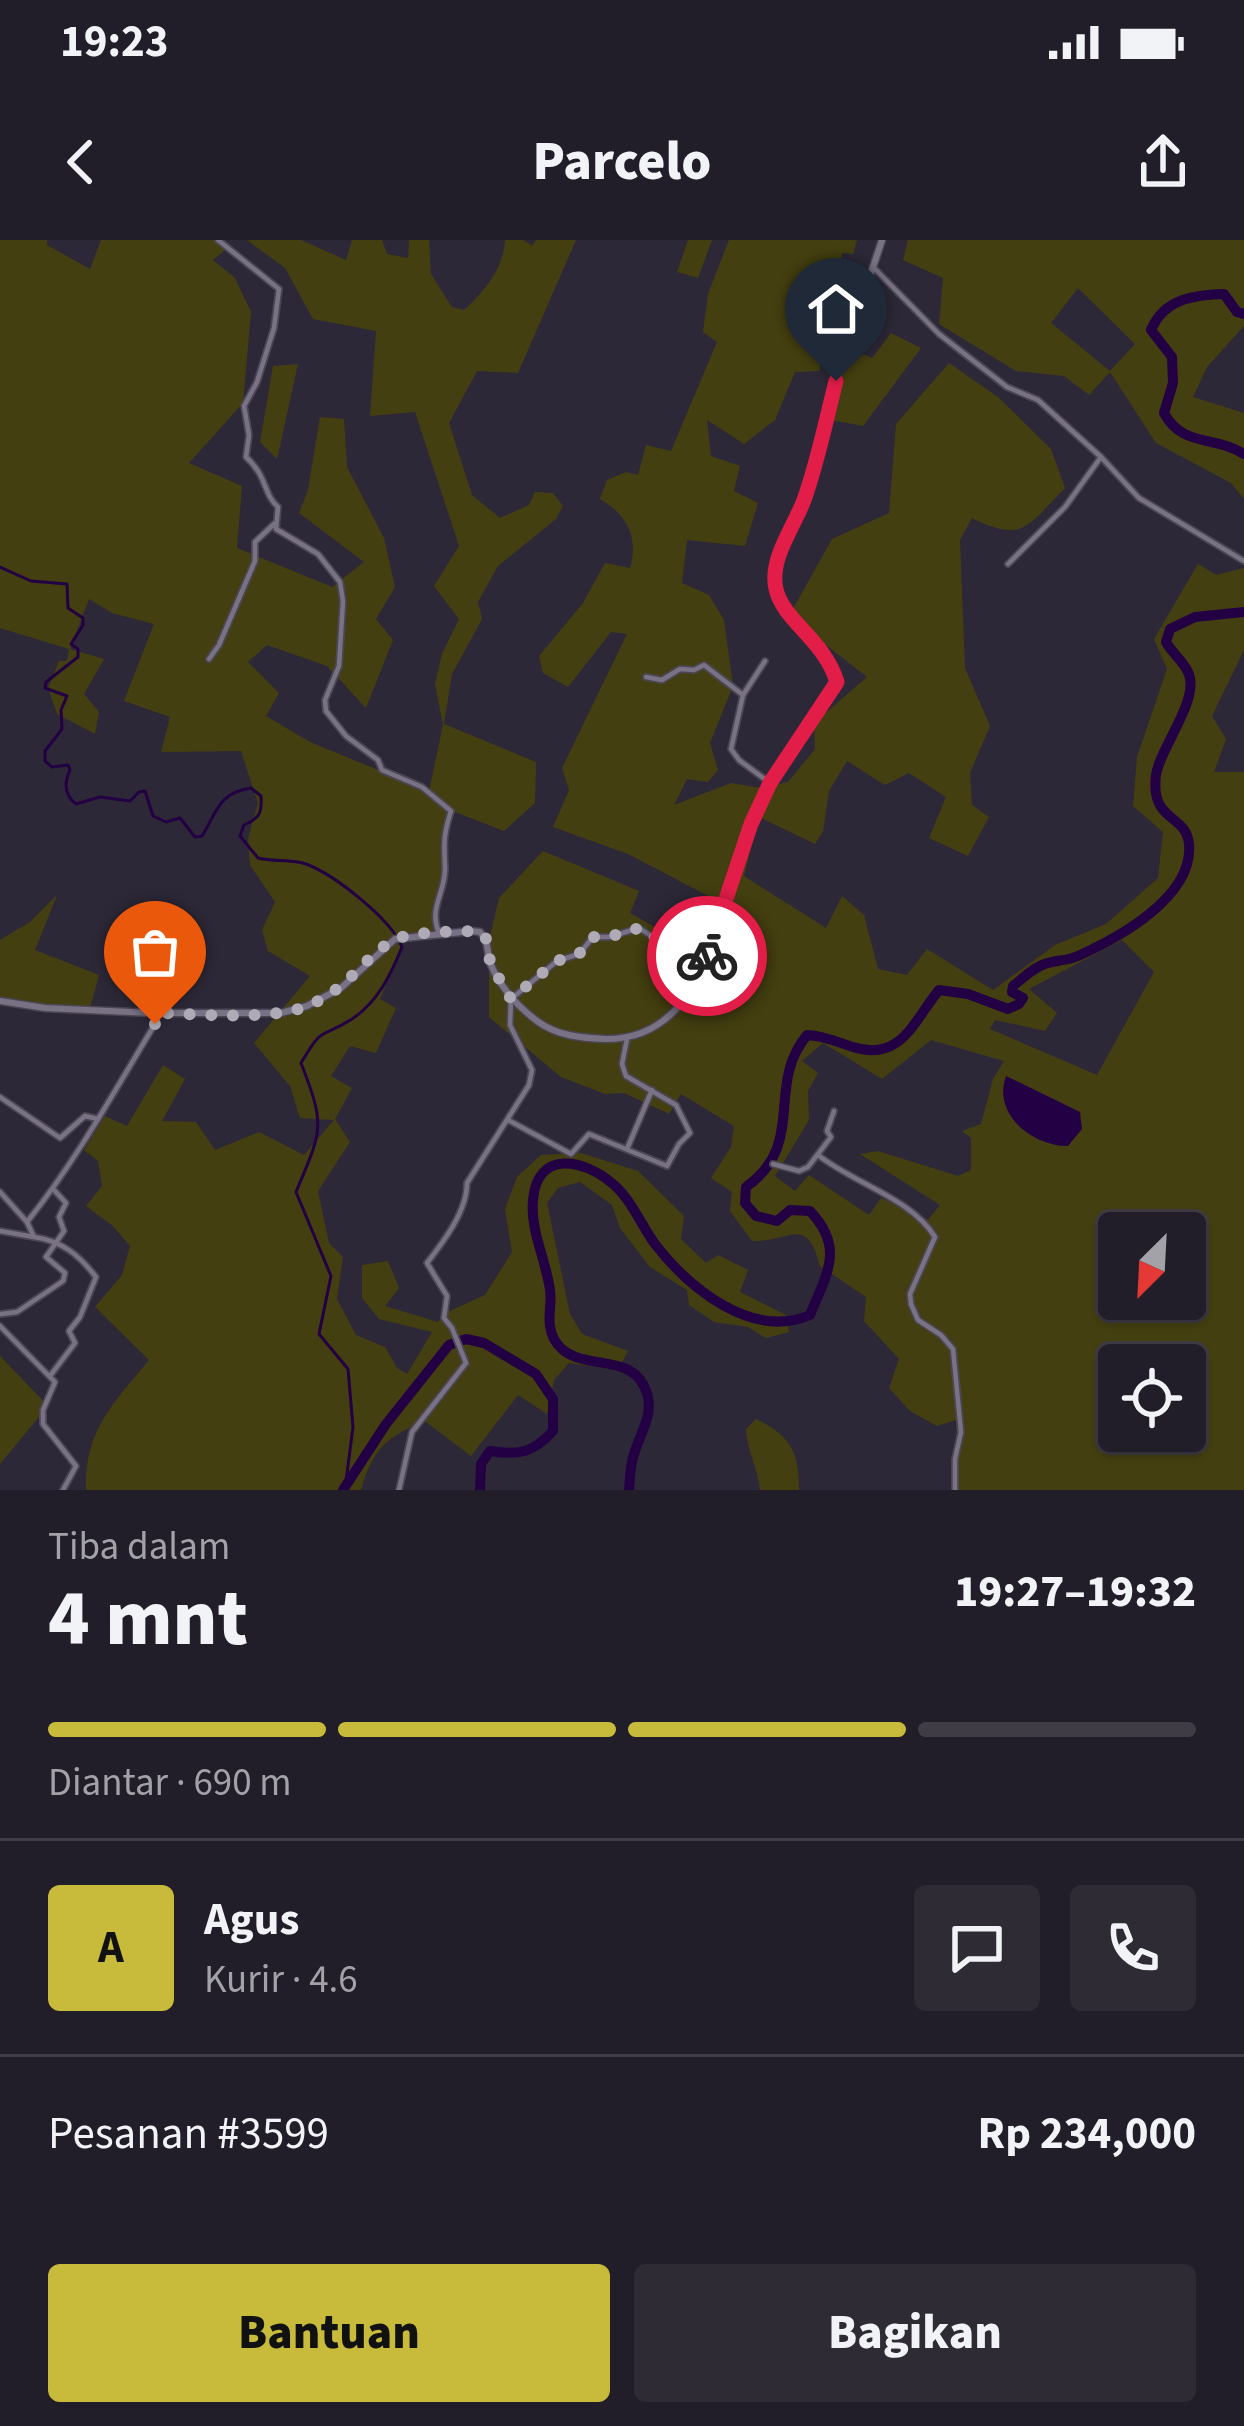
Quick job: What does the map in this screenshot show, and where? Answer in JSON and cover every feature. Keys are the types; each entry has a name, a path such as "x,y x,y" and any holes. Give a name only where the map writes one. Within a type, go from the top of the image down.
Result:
{"street":[{"path":"218,240 279,289 274,328 244,411 249,435 245,457 262,474 268,499 278,507 276,530 319,554 340,582 344,601 339,666 325,700 329,718 378,760 382,770 422,787 451,811 442,840 446,866 434,911 440,934"},
{"path":"0,1001 158,1013 281,1012 307,1006 341,988 399,938 471,931 484,936 490,963 511,999 542,1024 578,1038 627,1039 659,1025 687,1000 770,783 837,682 831,662 814,638 784,610 775,587 776,564 804,499 882,240"},
{"path":"873,267 939,334 1007,387 1038,400 1139,499 1244,561"},
{"path":"1008,564 1065,507 1101,457"},
{"path":"209,659 255,561 255,542 274,524"},
{"path":"765,662 743,694 731,749 770,783"},
{"path":"646,677 662,680 680,668 694,670 704,665 743,694"},
{"path":"399,1490 412,1432 466,1363 444,1318 447,1296 427,1263 444,1242 467,1197 466,1183 529,1085 532,1070 510,1025 511,999 557,961 579,954 593,937 639,928 684,957 704,963"},
{"path":"26,1222 98,1119 158,1013"},
{"path":"508,1120 571,1154 590,1134 667,1166 691,1133 676,1105 626,1076 622,1064 627,1039"},
{"path":"627,1149 652,1090"},
{"path":"0,1097 16,1104 52,1136 61,1138 85,1116 98,1119"},
{"path":"773,1164 800,1171 831,1137 827,1131 834,1112"},
{"path":"818,1155 923,1220 935,1237 910,1294 918,1321 953,1349 961,1432 956,1490"},
{"path":"0,1313 17,1312 63,1281 65,1273 46,1257 64,1231 58,1217 66,1204 53,1189"},
{"path":"0,1193 34,1237"},
{"path":"0,1231 56,1240 83,1260 96,1277 69,1331 75,1342 50,1376"},
{"path":"0,1326 50,1376 55,1388 43,1409 43,1424 76,1466 63,1490"}],"shaded area":[{"path":"0,240 47,240 47,245 90,269 101,240 224,240 231,245 213,260 235,278 251,312 243,403 189,463 242,486 237,548 332,587 364,562 299,513 308,490 320,417 344,419 347,467 384,538 395,587 376,619 393,640 366,708 327,666 267,645 248,662 279,693 266,716 310,742 429,791 443,725 435,684 442,654 459,619 434,586 459,546 415,412 370,416 376,331 313,319 285,268 247,240 301,240 346,260 352,240 382,240 387,254 408,258 409,240 429,240 431,274 452,307 464,310 492,279 505,240 524,240 532,246 536,240 576,240 518,373 477,371 449,423 472,495 500,518 529,505 535,492 553,493 563,506 556,519 498,566 478,602 482,619 452,674 444,724 536,762 535,803 504,831 455,812 440,841 447,871 435,915 441,934 405,937 380,999 396,1008 376,1053 350,1046 331,1076 352,1088 335,1119 350,1142 318,1191 329,1243 343,1257 337,1299 356,1335 385,1347 397,1368 407,1374 432,1332 379,1319 362,1298 362,1265 388,1261 399,1288 385,1306 438,1322 443,1314 485,1295 512,1252 505,1209 517,1177 541,1155 581,1153 638,1171 684,1216 681,1239 706,1263 718,1255 748,1270 740,1292 786,1315 789,1332 766,1338 748,1327 714,1322 689,1305 687,1290 650,1267 620,1228 612,1205 580,1182 558,1188 547,1203 570,1314 582,1334 628,1351 618,1370 569,1363 554,1380 547,1414 518,1395 471,1456 426,1422 413,1427 383,1446 361,1490 86,1490 96,1434 113,1404 149,1360 95,1307 122,1275 130,1246 86,1206 102,1186 98,1161 84,1150 105,1116 127,1126 163,1065 185,1079 162,1121 196,1122 215,1150 259,1132 304,1155 334,1120 300,1118 290,1086 254,1043 310,976 268,951 262,930 275,902 250,865 248,839 258,803 241,751 161,752 170,717 124,701 154,624 112,613 89,599 70,649 104,659 84,694 99,712 95,734 57,714 48,688 59,661 67,661 69,649 0,628"},
{"path":"688,240 712,240 698,278 677,272"},
{"path":"729,240 857,240 853,254 842,253 838,310 819,371 795,372 775,420 744,444 707,420 711,456 740,466 734,491 758,503 745,546 687,540 682,583 709,595 724,620 733,686 710,743 718,770 708,782 687,779 674,805 731,783 761,788 788,782 815,749 814,723 867,677 789,616 832,539 889,513 896,424 949,363 998,397 1051,449 1065,488 1024,527 1003,529 972,518 960,540 965,668 990,726 970,773 972,805 989,817 968,856 929,838 946,797 909,773 885,785 847,761 829,791 823,831 815,844 759,817 744,876 826,928 842,896 864,915 878,969 907,975 927,949 993,990 1055,945 1106,924 1158,878 1163,832 1133,806 1137,757 1167,669 1154,639 1198,564 1216,575 1244,568 1244,650 1212,716 1226,739 1214,772 1244,772 1244,1490 958,1490 956,1420 937,1426 910,1411 889,1388 899,1359 864,1321 866,1297 820,1266 815,1250 802,1235 752,1241 730,1211 732,1192 711,1178 731,1147 734,1126 681,1094 669,1114 624,1093 605,1094 561,1077 489,1017 489,940 499,898 543,851 639,891 630,913 662,931 674,910 707,925 718,901 628,854 553,827 569,790 562,768 627,634 611,632 568,687 543,673 539,656 583,603 605,563 630,568 632,537 617,512 600,499 607,480 626,472 638,475 646,445 671,451 717,342 703,332 708,294","holes":["1122,940 1154,972 1097,1075 990,1029 995,1020 1045,1031 1057,1013 1029,989","931,1040 1004,1061 993,1079 981,1124 962,1131 971,1138 971,1170 958,1176 878,1151 860,1154 940,1205 928,1220 881,1198 869,1215 809,1175 795,1191 775,1176 809,1120 808,1091 818,1073 802,1061 823,1043 882,1079"]},
{"path":"908,240 1244,240 1244,326 1207,367 1193,397 1244,413 1244,499 1231,483 1156,443 1110,372 1089,395 1064,376 1016,371 939,324 943,278 903,260","holes":["1078,288 1135,344 1110,371 1051,323"]},
{"path":"891,333 921,348 863,426 826,419 849,349 872,358"},
{"path":"298,364 277,459 260,442 273,366"},
{"path":"57,895 35,950 99,975 90,1008 0,1002 0,940 30,922"},
{"path":"1006,1076 1080,1112 1082,1129 1068,1146 1042,1141 1019,1126 1005,1103"},
{"path":"0,1356 48,1406 0,1464"},
{"path":"756,1419 791,1447 799,1490 760,1490 746,1429"}],"waterway":[{"path":"1244,314 1224,294 1201,296 1172,305 1151,330 1172,357 1173,383 1164,413 1172,424 1180,432 1244,454"},
{"path":"0,567 31,581 67,584 68,608 83,618 71,644 78,649 78,657 46,682 45,688 67,696 61,710 62,729 45,751 45,761 52,767 68,765 66,788 76,804 100,797 130,801 145,791 153,816 166,822 180,818 195,837 202,836 225,799 251,788 261,796 260,811 244,825 240,836 258,858 301,862 332,878 374,911 402,947 376,996 352,1019 319,1037 301,1063 318,1128 296,1192 331,1276 319,1334 348,1369 353,1427 346,1481"},
{"path":"629,1490 633,1458 648,1416 647,1393 632,1372 574,1356 560,1348 553,1336 550,1290 533,1211 536,1184 543,1173 552,1166 576,1164 601,1175 625,1197 669,1261 724,1305 766,1321 810,1315 830,1261 821,1224 810,1211 790,1210 777,1221 756,1216 745,1203 746,1187 775,1152 795,1054 807,1035 883,1049 904,1036 939,990 968,994 1008,1009 1023,998 1012,992 1013,986 1031,972 1113,938 1167,898 1187,863 1189,844 1182,827 1158,802 1156,775 1185,709 1191,683 1166,642 1170,629 1195,617 1244,612"},
{"path":"343,1490 386,1424 449,1345 466,1339 484,1343 536,1374 553,1399 553,1431 525,1451 490,1451 481,1464 480,1490"}],"way so far":[{"path":"155,1024 158,1013 281,1012 307,1006 341,988 390,942 403,936 480,932 488,941 490,963 511,999 557,961 579,954 593,937 639,928 684,957 704,963 707,956"}],"route":[{"path":"707,956 751,824 770,783 837,682 831,662 784,610 775,587 776,564 804,499 836,381"}]}
